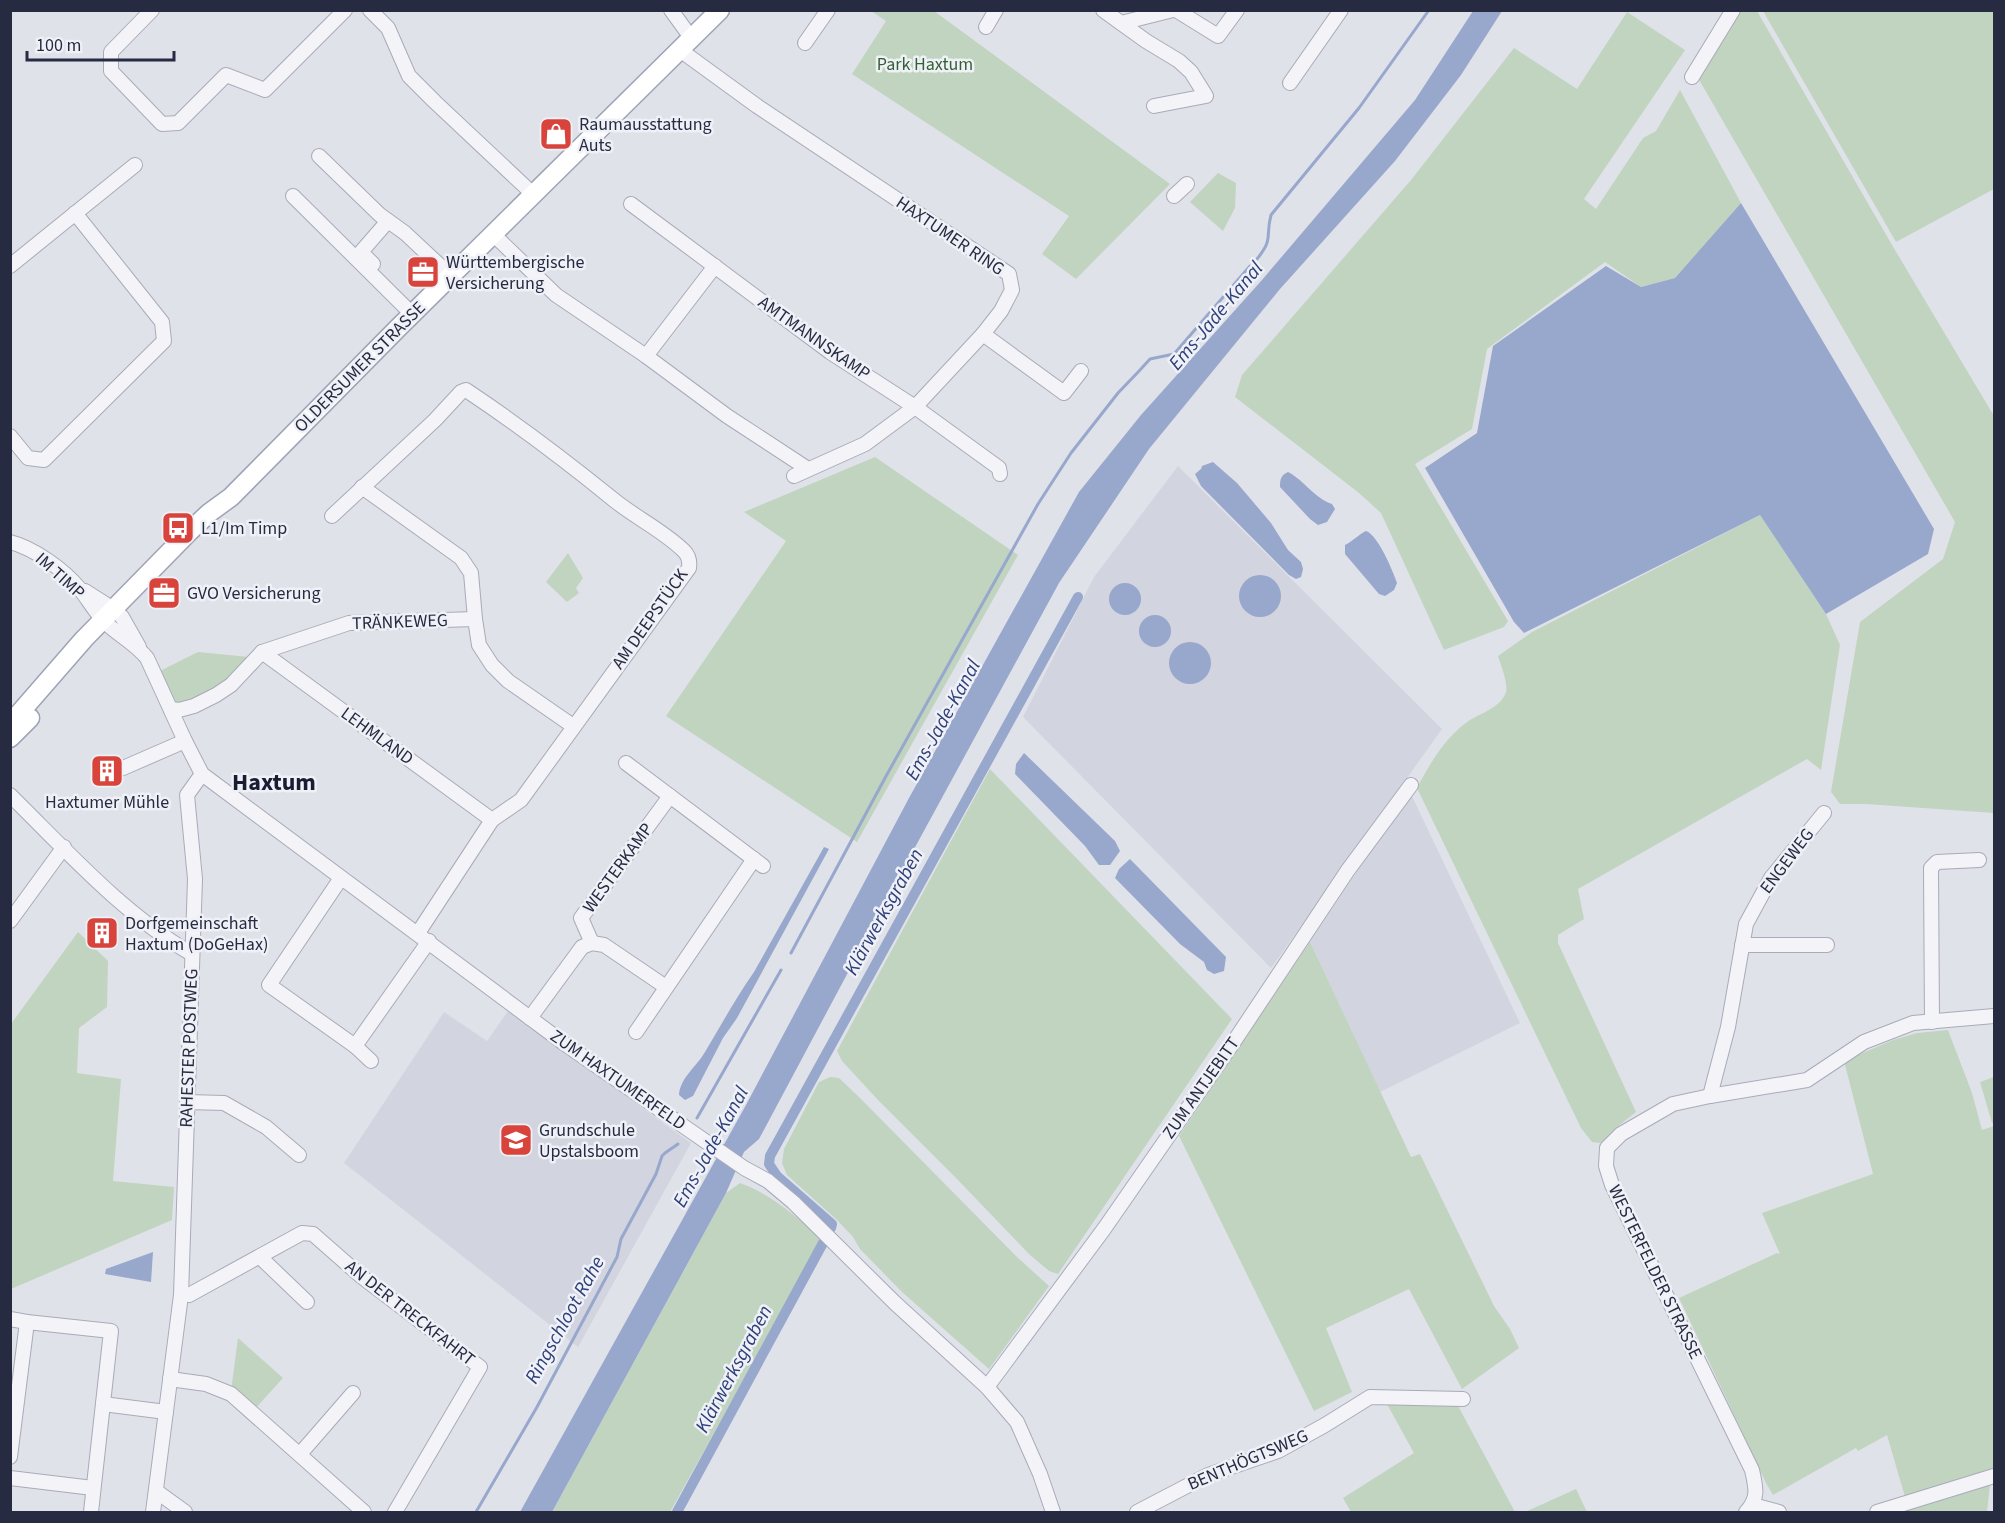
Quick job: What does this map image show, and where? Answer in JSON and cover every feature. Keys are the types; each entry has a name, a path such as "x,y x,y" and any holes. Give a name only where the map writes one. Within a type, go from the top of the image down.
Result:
{"main road":[{"name":"OLDERSUMER STRASSE","path":"10,724 209,513 231,497 409,306 451,276 720,10"},
{"name":"OLDERSUMER STRASSE","path":"10,738 112,618"}],"street":[{"path":"152,10 111,52 111,71 162,124 178,123 226,75 265,90 345,10"},
{"path":"370,10 388,28 410,76 534,195"},
{"name":"HAXTUMER RING","path":"671,10 686,44 758,106 1009,274 1012,290 1001,311 983,334 915,407 865,444 794,476"},
{"path":"805,43 828,10"},
{"path":"986,27 996,10"},
{"path":"1112,15 1174,10 1218,36 1237,10"},
{"path":"1290,83 1341,10"},
{"path":"1692,78 1733,10"},
{"path":"1112,15 1179,61 1191,72 1206,96 1154,106"},
{"path":"319,156 451,276"},
{"path":"10,266 135,165"},
{"path":"1174,196 1187,184"},
{"path":"293,195 409,306"},
{"name":"AMTMANNSKAMP","path":"631,204 830,352 915,407 999,468 1000,474"},
{"path":"10,435 28,458 44,459 164,340 162,322 75,213"},
{"path":"388,221 361,252 409,306"},
{"path":"493,234 556,295 646,356 727,416 808,469"},
{"path":"646,356 715,266"},
{"path":"983,334 1064,393 1081,371"},
{"name":"AM DEEPSTÜCK","path":"332,516 435,420 461,392 466,390 686,552 690,561 689,568 521,800 492,820 355,1046"},
{"path":"362,487 461,558 471,573 479,645 492,666 508,681 573,726"},
{"name":"IM TIMP","path":"10,542 33,550 50,562 112,618 147,658 171,709"},
{"name":"TRÄNKEWEG","path":"171,709 179,710 194,706 216,695 231,685 262,652 349,623 475,620"},
{"name":"LEHMLAND","path":"262,652 492,820"},
{"path":"171,709 202,774"},
{"path":"123,768 185,741"},
{"path":"626,763 759,863 666,987 636,1032"},
{"name":"ZUM HAXTUMERFELD","path":"202,774 531,1018 744,1168 768,1181 793,1202 895,1303 987,1387 1017,1422 1040,1474 1053,1512"},
{"name":"RAHESTER POSTWEG","path":"153,1512 181,1295 195,879 187,795 202,774"},
{"name":"ZUM ANTJEBITT","path":"987,1387 1110,1219 1239,1034 1348,870 1411,785"},
{"path":"10,795 127,908 172,943 192,954"},
{"name":"WESTERKAMP","path":"592,943 581,918 670,796"},
{"name":"ENGEWEG","path":"1710,1096 1728,1027 1746,924 1770,878 1824,813"},
{"path":"10,921 64,847"},
{"path":"1932,1022 1931,868 1937,862 1979,860"},
{"path":"341,878 269,985 355,1046 371,1061"},
{"name":"WESTERKAMP","path":"531,1018 582,947 592,943 604,945 666,987"},
{"path":"1742,945 1827,945"},
{"name":"WESTERFELDER STRASSE","path":"1749,1509 1756,1490 1752,1470 1612,1185 1606,1166 1607,1149 1621,1134 1673,1104 1807,1080 1864,1042 1913,1023 1995,1016"},
{"path":"187,1102 224,1103 266,1127 298,1155"},
{"name":"AN DER TRECKFAHRT","path":"181,1295 189,1295 302,1233 313,1234 362,1277 480,1367 395,1512"},
{"path":"260,1257 307,1302"},
{"path":"10,1319 111,1332 91,1512"},
{"path":"10,1457 27,1322"},
{"path":"170,1379 206,1384 231,1394 364,1512"},
{"path":"300,1454 353,1393"},
{"name":"BENTHÖGTSWEG","path":"1137,1512 1208,1475 1278,1451 1370,1397 1462,1399"},
{"path":"103,1404 165,1412"},
{"path":"1877,1512 1995,1476"},
{"path":"10,1478 93,1488"},
{"path":"156,1491 185,1512"},
{"path":"1749,1509 1779,1512"}],"shaded area":[{"path":"1178,466 1442,729 1271,968 1023,717 1094,577"},
{"path":"1410,792 1520,1023 1380,1092 1310,942"},
{"path":"508,1011 691,1143 578,1347 344,1163 444,1012 487,1041"}],"green space":[{"name":"Park Haxtum","path":"871,11 934,11 1170,184 1076,279 1042,254 1069,216 852,74 886,21"},
{"path":"1741,11 1757,11 1994,416 1994,813 1840,804 1831,792 1860,622 1943,559 1955,522 1698,78"},
{"path":"1763,11 1994,11 1994,189 1896,242"},
{"path":"1627,12 1685,50 1584,199 1596,209 1643,138 1656,131 1680,90 1741,203 1675,278 1641,287 1605,262 1487,349 1472,429 1415,464 1508,621 1504,627 1444,650 1381,513 1359,493 1235,397 1242,375 1411,180 1514,48 1577,89"},
{"path":"1218,173 1236,183 1235,208 1223,231 1190,202"},
{"path":"875,457 1018,555 857,842 666,716 786,541 744,512"},
{"path":"1760,515 1826,614 1840,645 1821,770 1807,759 1578,889 1584,919 1558,935 1558,943 1636,1112 1601,1143 1592,1142 1581,1128 1417,788 1433,760 1453,734 1470,720 1496,706 1504,697 1506,684 1498,656 1532,632"},
{"path":"568,553 583,578 576,588 579,593 567,602 546,582"},
{"path":"198,652 249,657 207,695 176,703 160,671"},
{"path":"990,769 1232,1019 1058,1274 1049,1271 1030,1255 878,1100 842,1061 837,1051"},
{"path":"78,932 108,961 107,1007 79,1028 77,1073 121,1079 113,1181 174,1187 172,1220 11,1289 11,1024"},
{"path":"1310,942 1411,1157 1420,1154 1494,1306 1510,1329 1519,1348 1462,1389 1409,1289 1326,1328 1352,1392 1314,1411 1179,1136"},
{"path":"1948,1030 1972,1093 1982,1130 1994,1126 1994,1469 1905,1497 1887,1435 1858,1451 1856,1448 1773,1495 1679,1298 1777,1253 1780,1254 1762,1213 1873,1174 1844,1061 1893,1040 1917,1033"},
{"path":"830,1077 839,1078 860,1098 1017,1257 1049,1286 989,1369 902,1292 860,1249 853,1237 837,1220 787,1175 782,1163 784,1149 819,1082"},
{"path":"1994,1077 1994,1122 1992,1123 1980,1082"},
{"path":"740,1183 762,1193 792,1214 820,1237 819,1244 670,1512 552,1512 726,1193"},
{"path":"238,1338 283,1378 254,1410 231,1391"},
{"path":"1387,1404 1457,1404 1515,1512 1351,1512 1343,1498 1414,1453"},
{"path":"1990,1484 1987,1512 1909,1512 1909,1510"},
{"path":"1576,1489 1587,1512 1525,1512"}],"water":[{"path":"1473,11 1502,11 1461,75 1395,161 1280,289 1149,449 1059,583 759,1139 744,1152 726,1193 552,1512 520,1512 746,1105 909,798 1079,492 1141,415 1262,280 1415,100"},
{"path":"1741,203 1934,529 1928,554 1826,614 1760,515 1524,633 1514,622 1425,468 1477,433 1493,346 1606,266 1641,287 1675,278"},
{"path":"1213,462 1237,483 1271,523 1288,550 1301,562 1303,569 1301,577 1296,579 1289,575 1201,486 1195,474 1202,466"},
{"path":"1288,472 1320,498 1332,504 1335,509 1327,522 1318,525 1280,487 1281,478"},
{"path":"1366,531 1380,546 1397,583 1394,590 1385,596 1379,594 1345,554 1345,545"},
{"path":"1260,575 1268,576 1275,581 1280,588 1280,604 1275,611 1268,616 1260,617 1252,616 1245,611 1240,604 1239,596 1240,588 1245,581 1252,576"},
{"path":"1125,583 1136,588 1141,599 1136,610 1125,615 1114,610 1109,599 1114,588"},
{"path":"1155,615 1166,620 1171,631 1166,642 1155,647 1144,642 1139,631 1144,620"},
{"path":"1190,642 1205,648 1211,663 1205,678 1190,684 1175,678 1169,663 1175,648"},
{"path":"1024,753 1115,841 1120,851 1110,865 1099,865 1085,846 1015,774 1016,764"},
{"path":"824,847 829,849 737,1018 723,1038 693,1096 685,1100 679,1095 682,1083 705,1052 754,972"},
{"path":"1130,859 1226,957 1224,971 1214,974 1207,970 1204,962 1180,944 1115,878 1119,869"},
{"path":"153,1252 151,1282 105,1274 106,1269"}],"waterway":[{"name":"Ems-Jade-Kanal","path":"1257,259 1267,242 1271,215 1359,108 1429,10"},
{"name":"Ems-Jade-Kanal","path":"791,953 885,778 1038,504 1071,453 1118,393 1150,359 1174,354 1250,266"},
{"name":"Klärwerksgraben","path":"831,1228 832,1224 777,1176 769,1164 770,1156 1078,597"},
{"path":"697,1118 781,970"},
{"name":"Ringschloot Rahe","path":"476,1512 537,1407 617,1257 621,1239 656,1174 662,1156 678,1144"},
{"name":"Klärwerksgraben","path":"677,1512 823,1243"}],"place":[{"name":"Raumausstattung Auts","path":"556,134"},
{"name":"Württembergische Versicherung","path":"423,272"},
{"name":"L1/Im Timp","path":"178,528"},
{"name":"GVO Versicherung","path":"164,593"},
{"name":"Haxtumer Mühle","path":"107,771"},
{"name":"Dorfgemeinschaft Haxtum (DoGeHax)","path":"102,933"},
{"name":"Grundschule Upstalsboom","path":"516,1140"}],"district":[{"name":"Haxtum","path":"274,782"}]}
